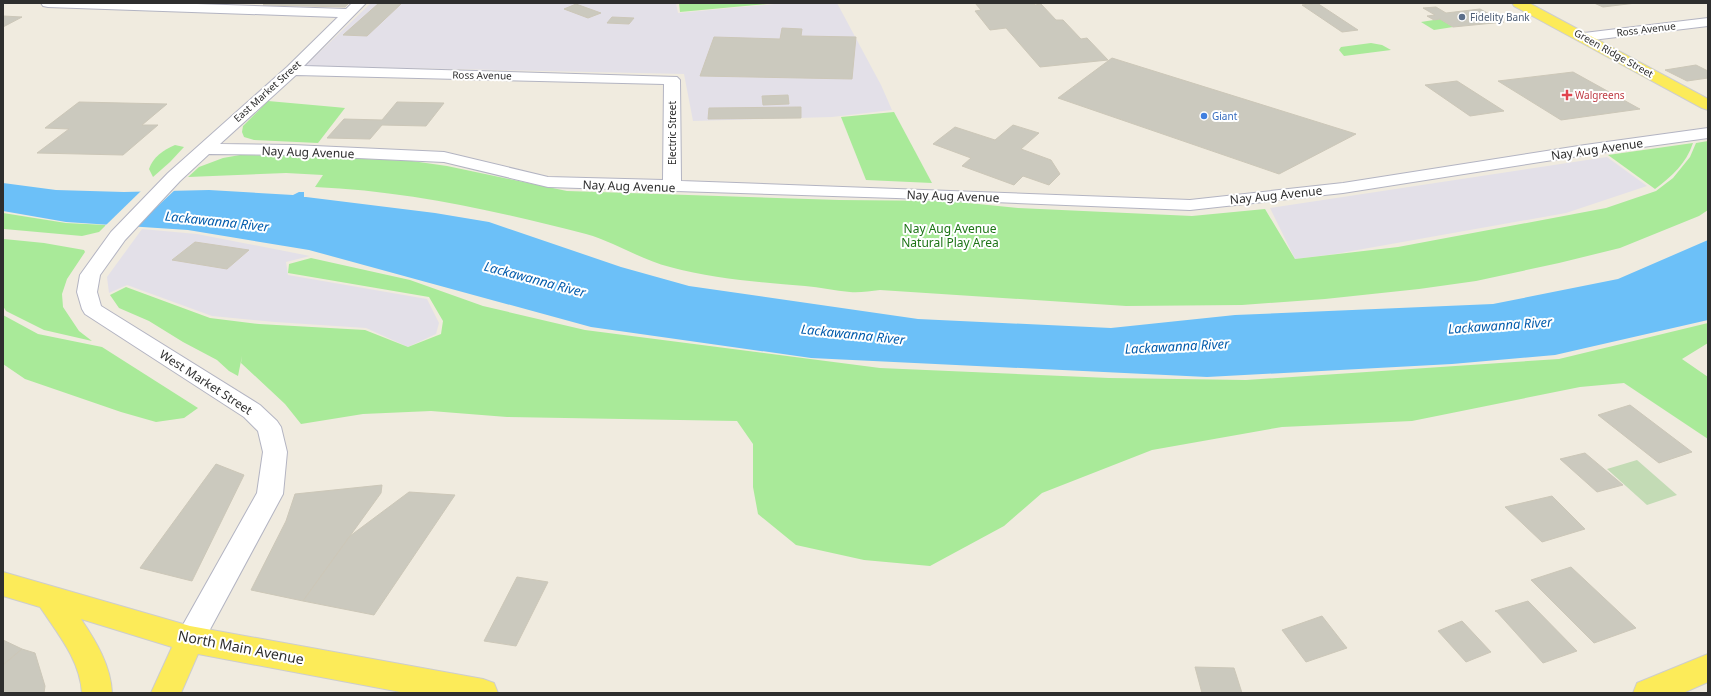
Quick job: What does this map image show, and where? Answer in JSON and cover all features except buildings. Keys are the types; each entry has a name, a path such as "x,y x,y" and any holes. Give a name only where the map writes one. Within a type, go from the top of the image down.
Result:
{"main road":[{"name":"Green Ridge Street","path":"1519,3 1708,105"},
{"name":"North Main Avenue","path":"3,584 190,639 483,693"},
{"path":"50,598 88,656 98,687 97,693"},
{"name":"West Market Street","path":"166,693 190,639"},
{"path":"1666,690 1708,668"}],"street":[{"path":"48,3 347,13"},
{"name":"East Market Street","path":"174,178 292,70 347,13 359,3"},
{"name":"Ross Avenue","path":"1584,37 1708,22"},
{"name":"Ross Avenue","path":"292,70 672,80"},
{"name":"Electric Street","path":"672,80 672,187"},
{"name":"Nay Aug Avenue","path":"205,149 293,150 444,157 548,182 1190,204 1343,188 1704,133"},
{"name":"West Market Street","path":"174,178 118,236 90,275 86,292 92,309 252,411 269,427 275,452 270,494 190,639"}],"shaded area":[{"path":"371,3 676,3 678,13 785,3 837,3 881,85 892,110 832,117 693,121 684,74 305,66"},
{"path":"1607,157 1647,186 1566,213 1335,254 1295,259 1270,208"},
{"path":"142,229 197,234 310,256 286,262 288,275 427,299 439,323 436,334 408,347 366,328 212,316 127,285 109,293 107,277"}],"green space":[{"path":"679,3 777,3 680,12"},
{"path":"1440,19 1453,27 1434,30 1421,22"},
{"path":"1371,43 1382,45 1391,50 1344,56 1339,50 1341,47"},
{"path":"268,101 345,108 318,143 254,140 244,137 242,132 243,126"},
{"path":"894,112 932,183 866,180 841,117"},
{"name":"Nay Aug Avenue Natural Play Area","path":"1708,141 1708,210 1699,216 1620,248 1476,281 1325,299 1242,305 1126,306 880,290 853,292 737,280 687,271 659,264 597,237 485,210 452,203 384,193 315,187 323,175 286,173 188,177 199,167 223,158 240,155 292,156 412,161 447,166 567,191 839,200 948,201 1018,208 1192,216 1265,209 1295,259 1398,247 1606,208 1656,191 1673,178 1690,157 1696,143"},
{"path":"1693,143 1678,169 1655,189 1608,155"},
{"path":"175,145 184,147 153,177 149,169 153,161 166,149"},
{"path":"3,213 66,223 106,225 99,232 82,236 4,229"},
{"path":"4,239 44,243 84,250 85,252 67,279 62,294 63,307 79,331 92,341 44,330 6,311 3,306"},
{"path":"311,258 410,280 483,306 585,330 880,368 1109,378 1246,380 1559,359 1708,323 1708,343 1682,359 1708,377 1708,439 1624,383 1580,387 1412,421 1282,427 1152,450 1042,493 1004,526 930,566 864,560 796,545 758,514 753,487 753,444 737,421 507,417 431,411 363,414 301,424 285,404 241,363 242,356 238,376 229,371 217,360 183,342 149,321 119,308 110,295 126,287 210,318 259,324 365,330 408,347 441,334 443,321 429,297 288,273 289,264"},
{"path":"3,315 38,334 102,347 198,408 184,418 156,422 121,412 25,379 3,364"},
{"path":"1637,460 1677,495 1647,505 1607,469"}],"water":[{"name":"Lackawanna River","path":"3,183 56,190 124,192 209,190 293,195 299,192 304,192 304,197 435,213 489,222 621,267 689,286 918,319 1111,328 1235,315 1493,304 1618,279 1708,240 1708,320 1555,355 1452,364 1207,377 811,358 591,327 309,250 188,230 66,222 3,211"}],"pier":[{"path":"176,189 134,228 105,226 142,190"}],"place":[{"name":"Fidelity Bank","path":"1462,17"},
{"name":"Walgreens","path":"1567,95"},
{"name":"Giant","path":"1204,116"}]}
